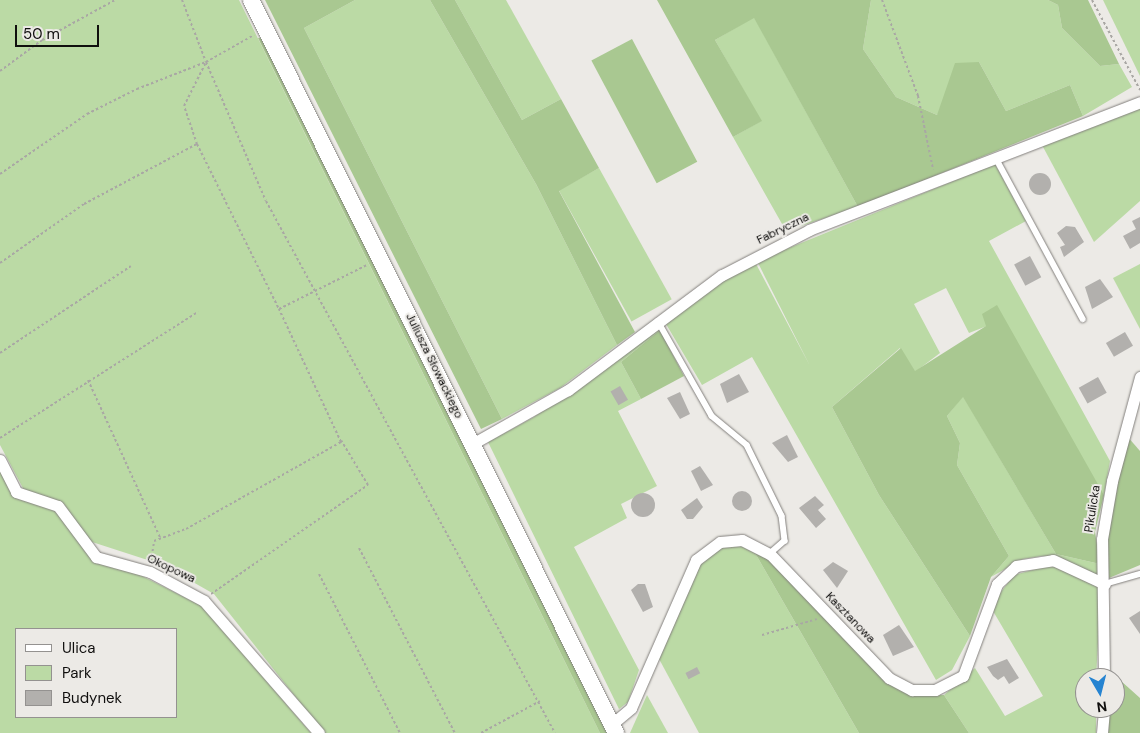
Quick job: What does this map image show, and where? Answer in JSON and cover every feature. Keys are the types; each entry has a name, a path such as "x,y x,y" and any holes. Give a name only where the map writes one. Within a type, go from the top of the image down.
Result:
{"street":[{"name":"Juliusza Słowackiego","path":"251,0 614,729"},
{"name":"Fabryczna","path":"472,444 568,390 722,275 801,234 1140,102"},
{"name":"Pikulicka","path":"1104,668 1105,584 1102,539 1112,481 1140,377"},
{"name":"Okopowa","path":"0,460 16,492 58,506 96,557 150,572 204,601 319,733"},
{"name":"Kasztanowa","path":"614,729 630,708 702,554 720,542 735,540 770,554 828,616 900,686 935,690 959,679 970,666 997,584 1016,566 1054,560 1105,584"},
{"path":"1102,733 1103,718"}],"lane":[{"path":"996,158 1083,319"},
{"path":"658,321 712,416 747,445 777,507 784,541 770,554"},
{"path":"1105,584 1140,574"}],"path":[{"path":"0,71 42,40 115,0"},
{"path":"182,0 206,62 266,201 318,290 540,701 555,733"},
{"path":"882,0 918,96 935,182"},
{"path":"1092,0 1140,90"},
{"path":"0,174 87,114 137,89 206,62 266,29"},
{"path":"204,601 368,485 341,440 279,309 197,144 184,106 206,62"},
{"path":"0,263 84,204 197,144"},
{"path":"279,309 380,258"},
{"path":"0,353 131,266"},
{"path":"0,438 88,380 198,312"},
{"path":"88,380 160,537"},
{"path":"150,572 151,546 160,537 266,486 341,440"},
{"path":"359,548 455,733"},
{"path":"319,574 400,733"},
{"path":"762,636 828,616"},
{"path":"481,733 540,701"}],"green space":[{"path":"0,0 239,0 600,733 324,733 214,594 163,565 89,541 64,504 24,490 0,445"},
{"path":"265,0 355,0 304,28 502,419 481,429"},
{"path":"355,0 430,0 536,184 617,345 560,388 502,419 304,28"},
{"path":"430,0 455,0 522,120 561,99 599,168 559,191 635,332 617,345 536,184"},
{"path":"455,0 506,0 561,99 522,120"},
{"path":"657,0 871,0 863,49 896,97 937,115 955,63 979,62 1006,111 1070,85 1083,116 858,207 754,18 715,40 762,121 733,137"},
{"path":"871,0 1048,0 1058,5 1062,28 1100,66 1119,64 1132,87 1083,116 1070,85 1006,111 979,62 937,115 896,97 863,49"},
{"path":"1048,0 1088,0 1119,64 1100,66 1062,28 1058,5"},
{"path":"1103,0 1140,0 1140,76"},
{"path":"754,17 858,207 786,231 733,137 761,121 715,40"},
{"path":"258,38 261,38 608,733 600,733"},
{"path":"632,39 697,162 657,183 591,61"},
{"path":"1140,108 1140,201 1094,242 1042,145"},
{"path":"995,164 1026,221 989,241 1110,461 1104,495 987,326 969,333 946,288 914,304 940,353 915,372 900,348 832,407 879,495 970,636 952,670 936,680 752,357 702,385 666,324 715,283 755,262 810,366 757,261"},
{"path":"599,168 672,299 631,321 559,190"},
{"path":"1140,264 1140,329 1113,278"},
{"path":"997,305 1104,495 1095,532 1100,564 1056,554 963,397 947,416 960,443 957,465 1009,556 991,577 970,636 879,495 832,407 901,348 915,371 986,326 982,314"},
{"path":"654,329 660,330 621,362 641,399 618,411 657,486 621,504 627,518 574,547 639,670 628,702 619,709 488,442 534,417"},
{"path":"660,330 684,376 641,399 621,362"},
{"path":"963,396 1056,554 1100,564 1101,579 1042,556 1023,559 991,577 1009,556 957,465 960,443 947,416"},
{"path":"1127,436 1140,451 1140,565 1109,578 1106,546"},
{"path":"0,467 13,493 21,500 56,509 82,546 202,606 311,733 0,733"},
{"path":"730,544 751,546 859,733 699,733 658,657 698,565 711,550"},
{"path":"751,546 764,553 885,682 916,696 944,695 969,733 859,733"},
{"path":"1047,566 1060,568 1101,589 1097,668 1075,668 1075,718 1096,718 1096,733 969,733 944,695 975,668 1005,716 1043,696 993,611 997,597 1014,575"},
{"path":"1125,685 1140,698 1140,733 1106,733 1107,718 1125,718"},
{"path":"647,695 668,733 630,733"}],"building":[{"path":"1040,173 1048,176 1051,184 1048,192 1040,195 1032,192 1029,184 1032,176"},
{"path":"1140,217 1140,243 1130,249 1123,236 1136,229 1132,221"},
{"path":"1066,226 1075,227 1084,242 1064,257 1060,247 1065,245 1057,233"},
{"path":"1030,256 1041,277 1025,286 1014,264"},
{"path":"1100,279 1113,297 1092,309 1085,287"},
{"path":"1125,332 1133,346 1114,357 1106,343"},
{"path":"739,374 749,392 727,403 720,384"},
{"path":"1098,377 1107,393 1087,403 1079,388"},
{"path":"620,386 628,400 618,405 610,392"},
{"path":"680,392 690,414 680,419 667,398"},
{"path":"787,435 798,457 788,462 772,443"},
{"path":"700,466 713,485 701,491 691,471"},
{"path":"742,491 749,494 752,501 749,508 742,511 735,508 732,501 735,494"},
{"path":"643,493 648,494 654,500 654,510 648,516 643,517 638,516 632,510 631,505 632,500 638,494"},
{"path":"815,496 824,505 818,510 826,519 816,528 799,508"},
{"path":"697,498 703,507 693,519 687,519 681,510"},
{"path":"833,562 848,571 837,588 823,570"},
{"path":"638,584 645,584 653,607 643,612 631,590"},
{"path":"1140,611 1140,634 1129,618"},
{"path":"899,625 914,647 893,656 883,635"},
{"path":"1007,659 1019,678 1009,684 1004,676 998,680 987,667"},
{"path":"697,667 700,673 689,679 685,673"}]}
